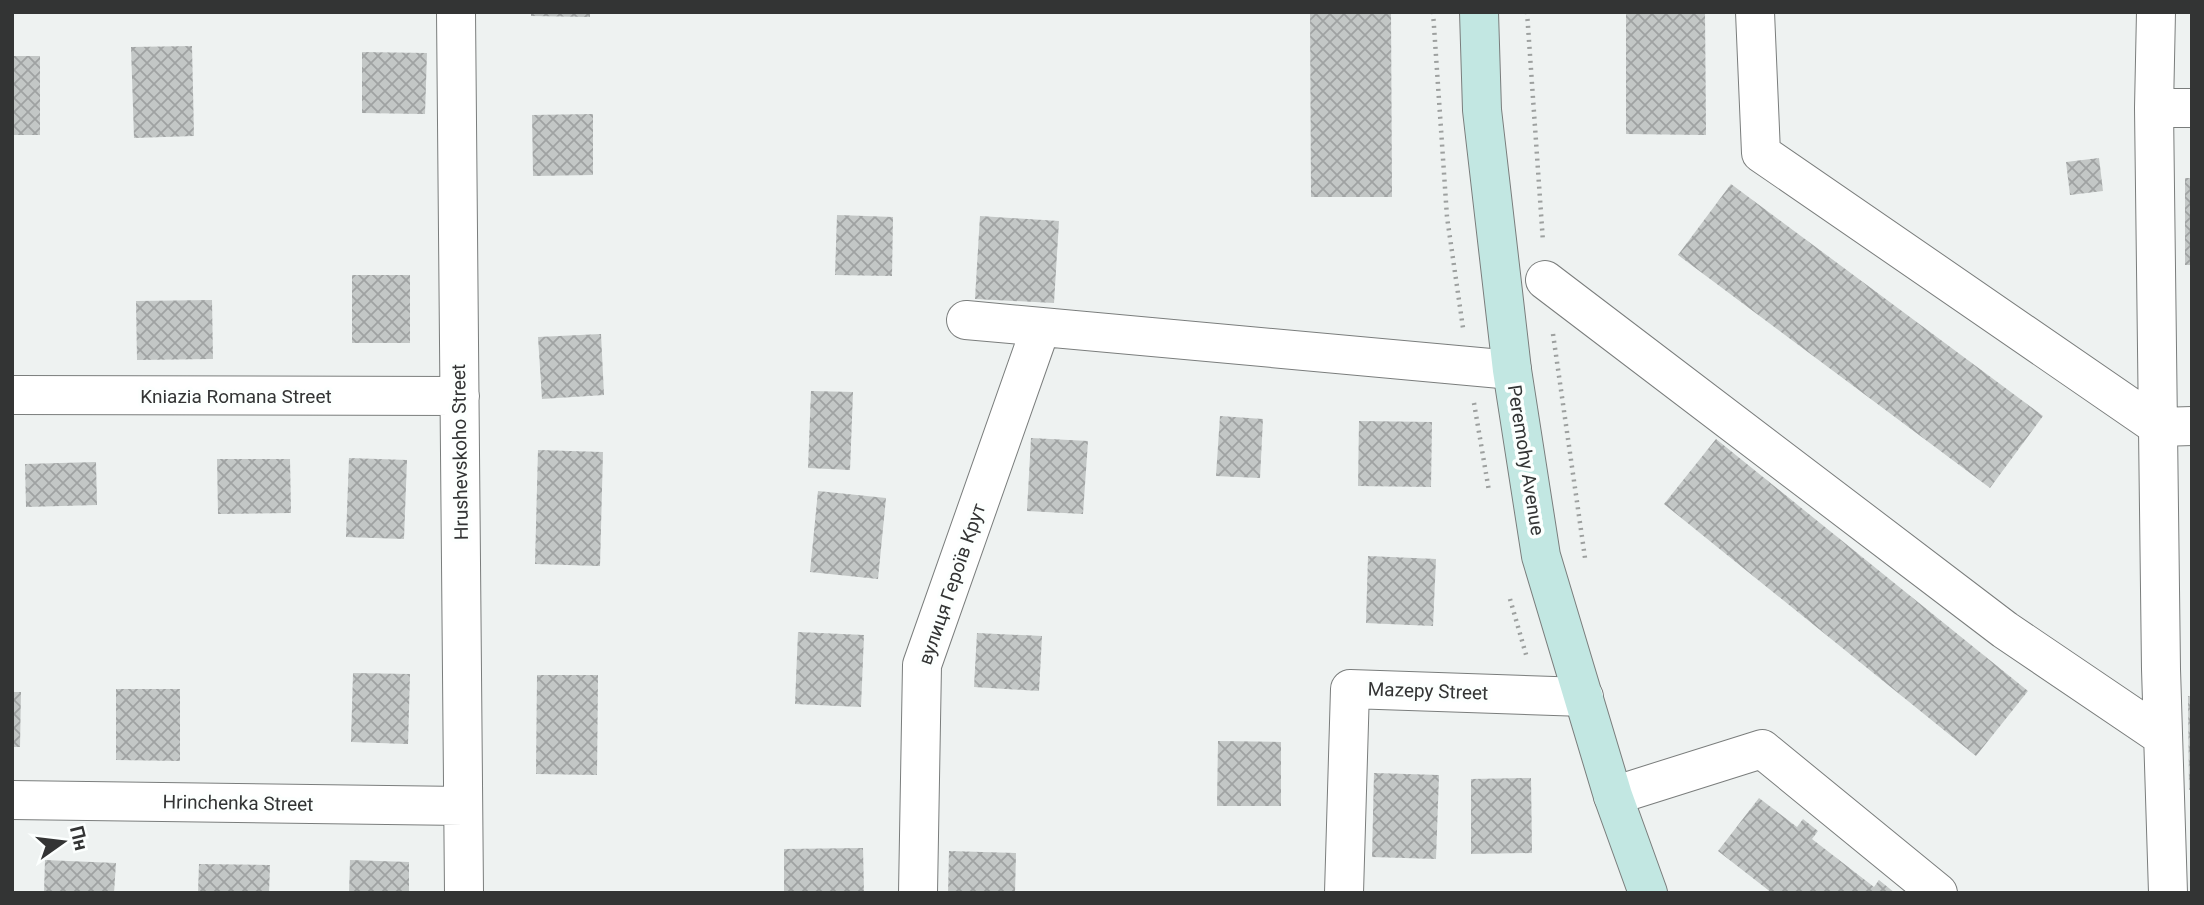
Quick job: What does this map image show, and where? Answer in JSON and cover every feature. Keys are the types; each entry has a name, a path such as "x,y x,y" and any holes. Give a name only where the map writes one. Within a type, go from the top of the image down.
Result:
{"street":[{"name":"Hrushevskoho Street","path":"456,12 464,893"},
{"name":"Peremohy Avenue","path":"1479,12 1482,110 1512,370 1541,556 1614,796 1648,893"},
{"path":"1755,12 1761,153 2176,427"},
{"path":"2156,12 2154,108 2176,427 2176,668 2163,737 2168,893"},
{"path":"2154,108 2192,108"},
{"path":"1545,280 2005,630 2163,737"},
{"path":"966,320 1512,370"},
{"name":"вулиця Героїв Крут","path":"918,893 922,665 1041,327"},
{"name":"Kniazia Romana Street","path":"12,395 460,397"},
{"name":"Mazepy Street","path":"1344,893 1350,689 1584,696"},
{"path":"1614,796 1762,749 1938,893"},
{"name":"Hrinchenka Street","path":"12,800 463,806"}],"path":[{"path":"1527,12 1545,280 1585,559"}],"building":[{"path":"531,12 590,12 590,17 531,16"},
{"path":"1310,12 1391,12 1392,197 1311,197"},
{"path":"1626,12 1705,12 1706,135 1626,134"},
{"path":"192,46 194,136 134,138 131,47"},
{"path":"362,52 427,53 425,114 362,113"},
{"path":"12,56 40,56 40,135 12,135"},
{"path":"593,114 593,175 533,176 532,115"},
{"path":"2099,158 2103,191 2070,195 2066,162"},
{"path":"2185,178 2192,178 2192,265 2185,265"},
{"path":"1731,184 2043,416 1990,488 1678,255"},
{"path":"837,215 893,217 892,276 835,275"},
{"path":"980,216 1059,221 1054,303 975,299"},
{"path":"352,275 410,275 410,343 352,343"},
{"path":"212,300 213,359 137,360 136,301"},
{"path":"601,334 604,395 542,399 538,337"},
{"path":"811,391 853,392 850,470 808,468"},
{"path":"1220,416 1263,419 1260,478 1216,476"},
{"path":"1359,421 1432,422 1431,487 1358,486"},
{"path":"1031,438 1088,441 1083,514 1027,511"},
{"path":"1716,439 2028,691 1976,756 1664,504"},
{"path":"538,450 603,452 600,566 535,564"},
{"path":"349,458 407,460 404,539 346,537"},
{"path":"217,459 290,459 291,513 218,514"},
{"path":"96,462 97,505 26,507 25,464"},
{"path":"818,491 886,498 878,579 810,572"},
{"path":"1368,556 1436,559 1433,626 1366,623"},
{"path":"798,632 864,635 861,707 795,704"},
{"path":"977,633 1042,636 1039,691 974,687"},
{"path":"353,673 410,674 408,744 351,742"},
{"path":"537,675 598,675 597,775 536,774"},
{"path":"116,689 180,689 180,761 116,760"},
{"path":"12,692 21,692 20,747 12,747"},
{"path":"2188,696 2192,696 2192,789 2189,790"},
{"path":"1218,741 1281,742 1281,806 1217,806"},
{"path":"1374,773 1439,775 1436,859 1372,857"},
{"path":"1531,778 1532,853 1471,854 1471,779"},
{"path":"1759,798 1797,827 1803,819 1818,831 1812,839 1874,887 1879,880 1895,893 1772,893 1718,851"},
{"path":"863,848 864,893 784,893 784,849"},
{"path":"949,851 1016,853 1015,893 948,893"},
{"path":"45,860 116,863 114,893 44,893"},
{"path":"350,860 409,862 409,893 349,893"},
{"path":"199,864 270,865 269,893 198,893"}]}
